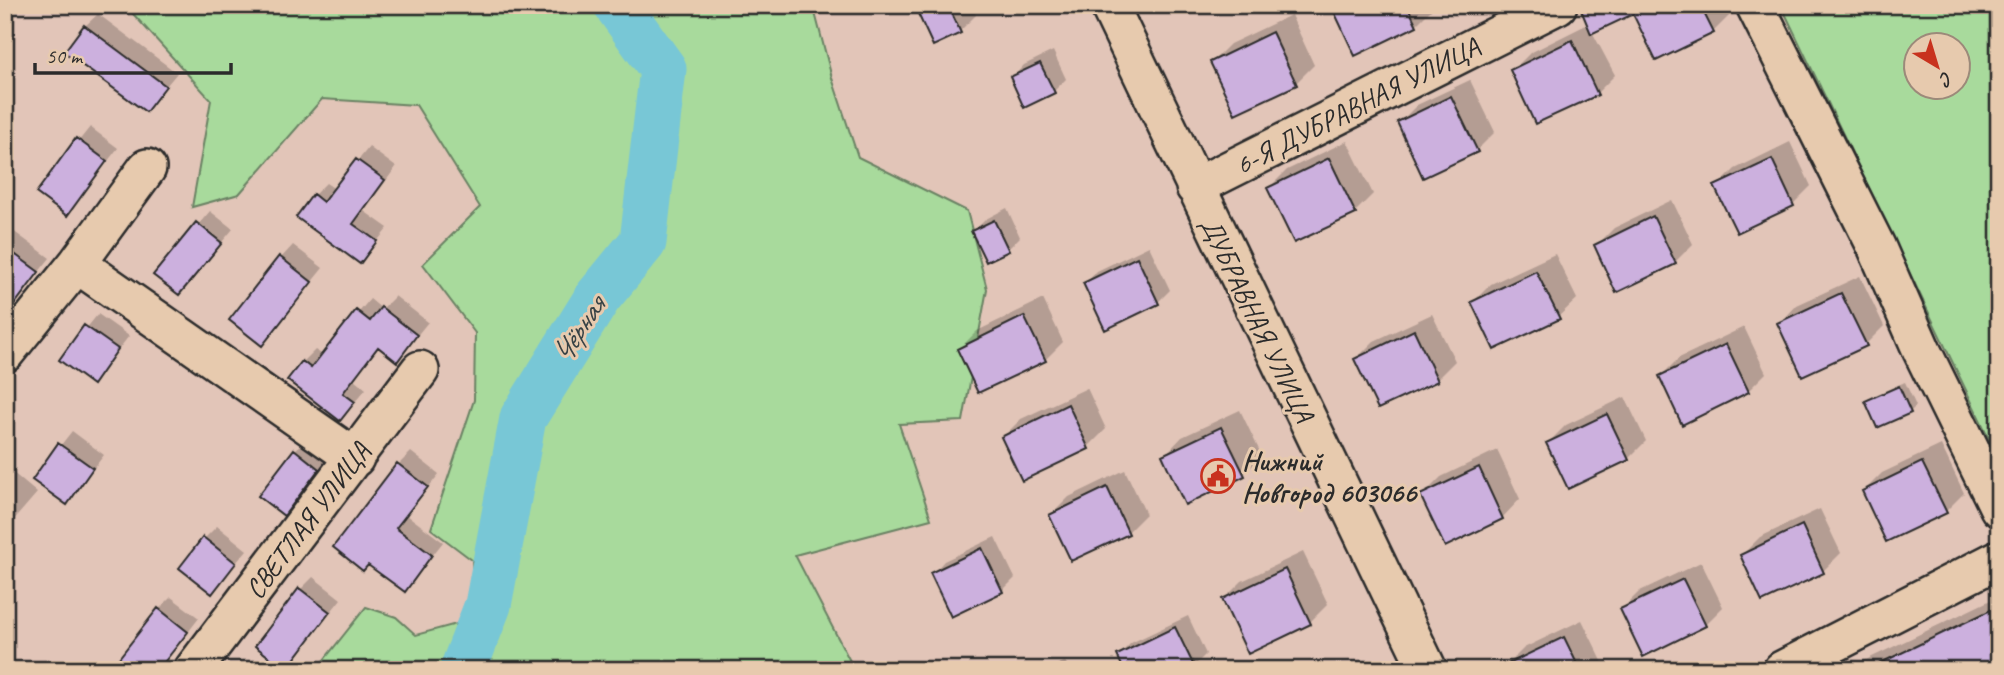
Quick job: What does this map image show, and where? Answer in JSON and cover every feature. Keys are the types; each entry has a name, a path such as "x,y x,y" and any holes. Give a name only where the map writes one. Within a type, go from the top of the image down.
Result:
{"street":[{"name":"ДУБРАВНАЯ УЛИЦА","path":"1109,5 1428,670"},
{"name":"6-Я ДУБРАВНАЯ УЛИЦА","path":"1195,187 1558,5"},
{"path":"1755,5 1877,246 1922,351 1999,508"},
{"path":"8,344 77,264 147,168"},
{"path":"77,264 355,458"},
{"name":"СВЕТЛАЯ УЛИЦА","path":"193,670 420,370"},
{"path":"1782,670 1999,559"}],"green space":[{"path":"125,5 813,5 832,78 858,157 967,211 987,289 963,421 899,424 931,519 795,555 851,663 833,670 316,670 366,607 396,617 416,635 475,619 472,560 431,529 474,400 475,333 423,264 480,207 416,105 322,99 239,194 192,207 211,100"},
{"path":"1781,5 1999,5 1999,459"}],"building":[{"path":"914,5 948,5 961,33 933,46"},
{"path":"1331,5 1407,5 1417,26 1355,56"},
{"path":"1579,5 1700,5 1714,33 1656,61 1633,14 1591,34"},
{"path":"84,25 166,86 146,112 64,52"},
{"path":"1272,32 1297,85 1235,114 1210,62"},
{"path":"1572,40 1598,95 1535,124 1510,70"},
{"path":"1040,63 1055,93 1024,108 1010,77"},
{"path":"1451,96 1478,152 1423,178 1397,122"},
{"path":"76,138 107,161 67,216 36,193"},
{"path":"1329,158 1356,214 1294,243 1267,188"},
{"path":"356,159 385,180 353,224 377,241 360,264 296,217 313,194 323,202"},
{"path":"1772,159 1794,206 1737,233 1714,186"},
{"path":"1653,216 1676,264 1616,293 1594,245"},
{"path":"994,220 1009,251 986,262 971,231"},
{"path":"196,222 222,243 179,295 153,275"},
{"path":"5,247 39,272 5,317"},
{"path":"279,256 312,282 262,346 229,320"},
{"path":"1137,257 1159,304 1105,330 1083,283"},
{"path":"1536,271 1560,319 1494,350 1471,302"},
{"path":"1841,293 1867,346 1802,376 1777,323"},
{"path":"381,307 417,335 397,362 378,347 343,393 355,402 340,421 287,380 302,361 311,368 356,310 370,321"},
{"path":"1024,316 1046,361 978,393 957,349"},
{"path":"84,325 118,349 93,385 59,360"},
{"path":"1414,330 1438,381 1378,409 1354,359"},
{"path":"1726,344 1749,392 1682,425 1659,376"},
{"path":"1899,386 1911,413 1877,428 1865,401"},
{"path":"1068,404 1089,449 1022,481 1001,437"},
{"path":"1607,414 1629,460 1568,489 1546,443"},
{"path":"1221,427 1245,476 1185,505 1162,455"},
{"path":"58,443 93,468 67,505 32,480"},
{"path":"294,449 319,469 284,516 258,496"},
{"path":"1922,462 1947,513 1886,542 1862,491"},
{"path":"397,463 428,487 396,528 432,555 405,592 368,565 363,571 333,547"},
{"path":"1479,467 1503,519 1445,547 1420,495"},
{"path":"1107,487 1129,534 1071,561 1049,515"},
{"path":"1802,525 1824,573 1762,602 1740,555"},
{"path":"203,537 236,563 212,594 179,568"},
{"path":"982,548 1003,592 951,617 930,573"},
{"path":"1285,569 1311,624 1248,654 1222,599"},
{"path":"1683,579 1706,626 1643,657 1620,609"},
{"path":"299,588 330,612 286,670 255,646"},
{"path":"1999,606 1999,670 1866,670"},
{"path":"158,608 188,632 158,670 134,670 119,658"},
{"path":"1175,627 1196,670 1124,670 1117,655"},
{"path":"1564,637 1580,670 1495,670"}],"waterway":[{"name":"Чёрная","path":"463,670 488,605 523,418 598,297 643,242 663,69 617,5"}],"place":[{"name":"Нижний Новгород 603066","path":"1218,476"}]}
